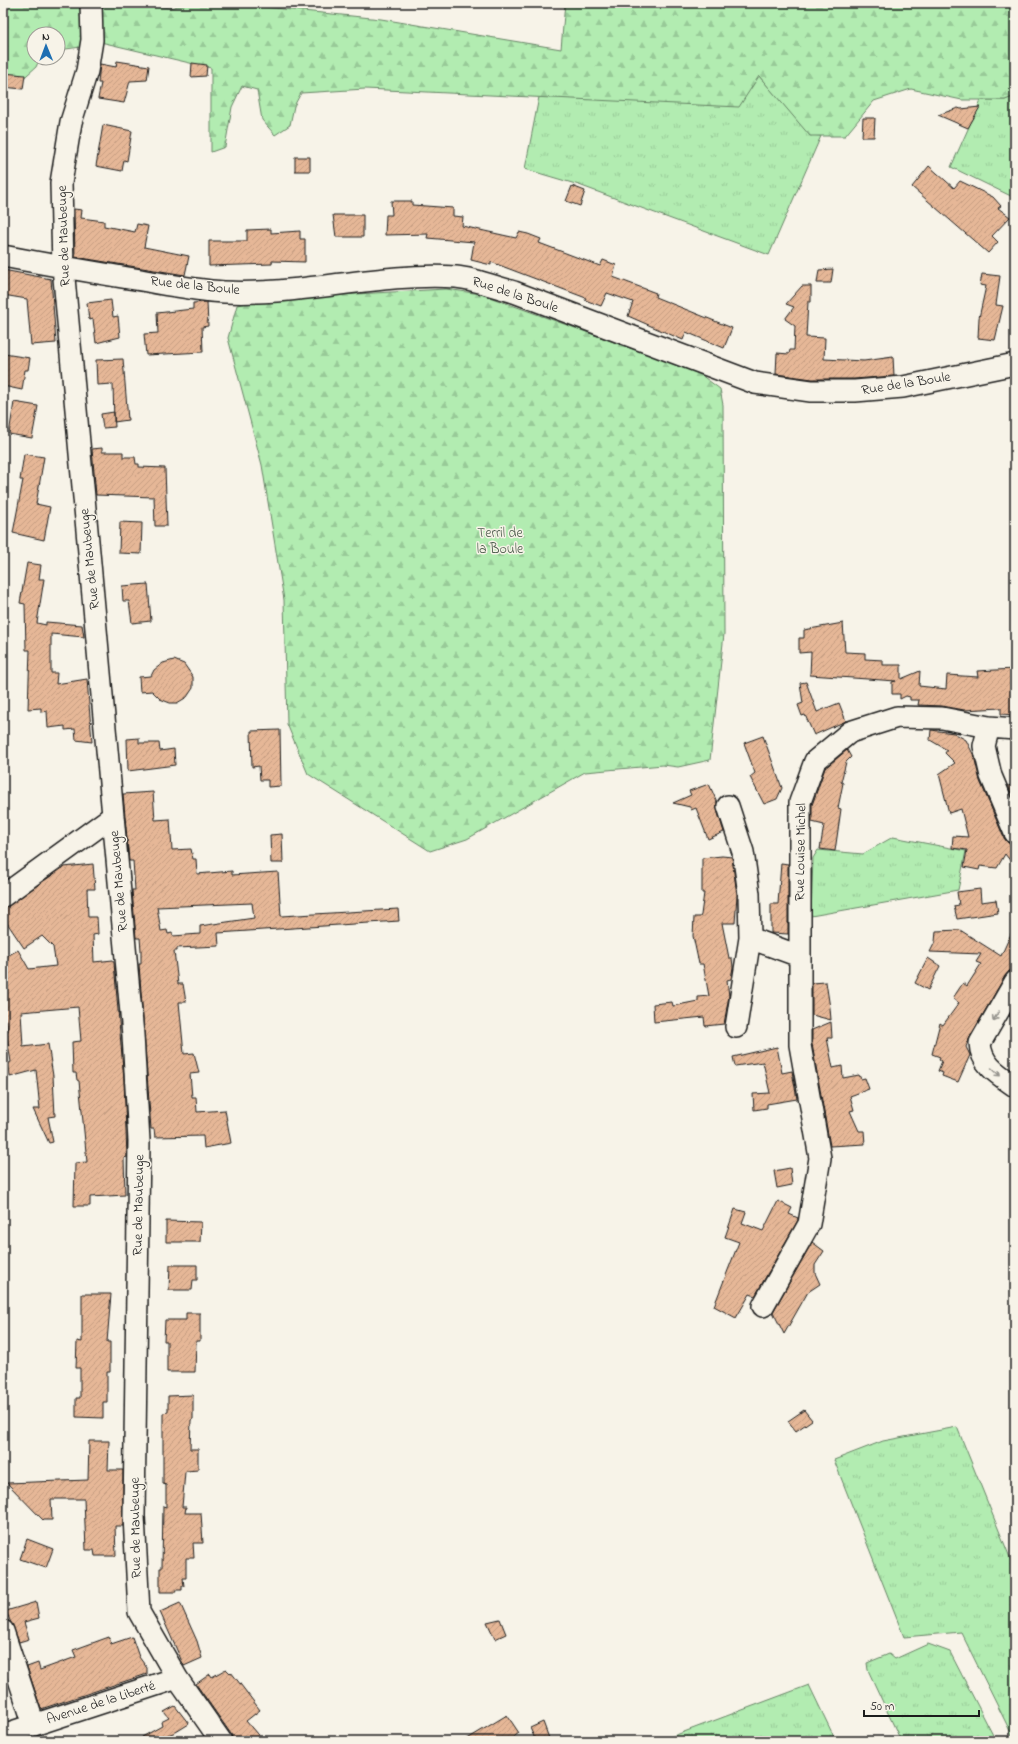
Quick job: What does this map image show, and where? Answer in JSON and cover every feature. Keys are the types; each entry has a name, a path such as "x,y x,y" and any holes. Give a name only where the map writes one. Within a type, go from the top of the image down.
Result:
{"street":[{"name":"Rue de Maubeuge","path":"91,3 92,40 87,71 71,122 61,183 63,267 133,1035 140,1141 134,1516 139,1612 177,1678 221,1741"},
{"name":"Rue de la Boule","path":"3,256 170,285 224,292 285,291 355,282 426,277 457,278 485,283 514,292 755,383 811,391 855,391 903,387 1015,364"},
{"name":"Rue Louise Michel","path":"763,1306 809,1224 820,1158 800,1046 800,802 815,761 850,732 897,717 942,718 989,727 1015,729"},
{"path":"989,727 984,746 991,776 1015,833"},
{"path":"728,806 743,852 749,894 750,938 736,1027"},
{"path":"3,896 113,816"},
{"path":"750,938 799,956"},
{"path":"1015,982 980,1043 980,1055 995,1072 1015,1086"},
{"path":"3,1631 34,1726"},
{"name":"Avenue de la Liberté","path":"3,1735 177,1678"}],"green space":[{"path":"3,3 131,3 169,8 193,3 224,3 381,19 561,49 565,3 1015,3 1015,96 1005,100 962,100 911,89 874,101 845,136 810,136 759,76 739,107 365,89 301,93 294,106 290,125 275,135 262,120 257,90 242,86 232,107 225,147 211,152 211,68 92,40 81,47 66,49 66,26 26,26 26,66 36,66 19,82 3,81"},
{"path":"759,76 810,135 821,136 769,255 579,185 525,169 539,97 583,99"},
{"path":"1015,96 1015,198 951,167 981,100 1005,100"},
{"name":"Terril de la Boule","path":"446,289 481,294 697,372 720,389 723,405 724,634 710,760 678,767 663,765 585,772 467,839 430,851 308,774 287,724 284,600 262,465 228,338 237,305 267,299"},
{"path":"893,837 966,851 958,890 811,916 813,858 818,850 863,854"},
{"path":"957,1427 1015,1570 1015,1741 961,1632 904,1637 834,1460 883,1441"},
{"path":"928,1644 950,1652 996,1741 901,1741 868,1670 867,1663 889,1654 895,1659"},
{"path":"809,1685 836,1741 660,1741"}],"building":[{"path":"117,61 149,66 147,80 130,81 124,103 98,99 101,83 98,83 100,64 116,67"},
{"path":"192,63 207,65 206,76 191,77"},
{"path":"3,73 25,75 23,89 3,87"},
{"path":"980,107 968,128 938,115 958,108"},
{"path":"863,118 875,118 874,137 862,137"},
{"path":"103,125 132,131 127,161 124,160 122,171 96,166"},
{"path":"295,157 310,157 310,171 295,171"},
{"path":"929,166 954,188 960,181 993,197 1001,206 998,208 1010,217 992,236 998,242 988,253 912,187"},
{"path":"572,186 585,191 580,206 566,201"},
{"path":"391,201 412,201 412,205 453,208 453,216 463,217 462,226 516,238 519,232 528,234 541,239 539,243 600,266 603,260 616,265 613,277 656,293 655,297 732,328 724,348 686,332 683,340 628,316 633,302 607,293 601,306 585,300 586,298 491,262 491,265 471,260 474,242 427,238 428,234 385,235 386,215 392,215"},
{"path":"74,209 82,210 81,218 104,221 104,226 135,232 137,224 148,226 144,247 189,256 185,275 75,257"},
{"path":"333,215 363,215 363,237 336,237"},
{"path":"271,229 271,233 300,231 300,239 305,239 305,262 272,261 272,264 209,266 209,241 247,241 247,230"},
{"path":"833,269 831,283 817,283 819,270"},
{"path":"3,270 51,279 56,343 31,345 27,299 3,295"},
{"path":"982,274 1000,276 996,305 1003,306 995,340 978,338 979,318 986,286 980,285"},
{"path":"802,286 811,286 811,302 808,302 806,337 825,338 824,359 864,361 893,357 894,376 854,379 812,379 776,374 777,353 789,354 790,350 794,350 795,326 785,319 794,307 786,304"},
{"path":"111,300 113,317 118,316 120,337 96,343 93,319 89,320 87,303"},
{"path":"207,302 208,326 202,327 203,352 146,355 144,334 158,333 157,313 193,309 193,303"},
{"path":"4,354 30,358 28,370 25,370 22,390 3,386"},
{"path":"123,359 128,420 114,422 113,384 97,385 96,360"},
{"path":"14,402 38,406 32,438 9,434"},
{"path":"114,412 115,427 103,428 101,414"},
{"path":"102,448 102,452 123,452 123,457 135,457 136,464 139,464 139,467 165,468 167,526 155,526 154,497 96,495 92,449"},
{"path":"24,454 44,457 36,504 50,507 44,540 13,533 23,480 20,480"},
{"path":"120,522 142,523 141,554 119,553"},
{"path":"27,563 41,565 39,579 44,579 37,623 46,625 46,622 82,625 84,637 51,634 51,673 57,673 56,684 87,679 92,742 76,740 75,729 65,730 65,726 48,728 47,711 41,712 41,708 28,709 30,650 26,650 25,604 20,603"},
{"path":"148,584 151,621 132,623 129,601 123,601 122,586"},
{"path":"843,623 845,652 865,653 865,659 883,660 883,665 901,665 901,679 920,671 919,686 946,689 947,675 978,677 977,671 1015,669 1015,715 1001,714 1001,708 964,710 942,706 918,705 919,700 910,700 910,697 906,696 900,699 900,694 892,694 892,682 896,681 810,675 811,652 799,653 799,638 804,638 804,630"},
{"path":"174,660 184,664 193,677 193,688 187,697 177,703 170,703 160,699 152,691 140,692 139,677 151,676 154,670 163,663"},
{"path":"806,682 817,712 839,703 846,721 814,735 805,715 802,716 798,705 803,703 800,683"},
{"path":"280,730 281,786 268,787 268,780 260,780 259,766 252,767 251,731"},
{"path":"931,730 954,733 966,740 974,756 980,781 1004,838 1008,843 1015,845 1015,867 1005,854 997,868 980,866 979,870 964,867 967,850 952,848 953,836 968,837 961,809 949,813 939,774 955,763 945,753 947,750 930,740"},
{"path":"763,736 782,788 777,799 764,804 750,777 755,773 744,743"},
{"path":"139,738 139,743 159,743 160,751 174,749 175,765 128,771 127,739"},
{"path":"847,750 851,757 846,762 841,782 843,783 838,808 841,809 835,851 820,849 824,825 812,822 812,805 825,768"},
{"path":"709,784 717,802 717,810 724,832 708,839 696,808 691,810 690,807 673,803 691,795 689,791"},
{"path":"1015,784 1015,802 1008,786"},
{"path":"153,792 155,820 170,819 172,850 191,849 193,859 196,859 197,874 232,871 232,875 278,872 281,916 398,909 399,921 218,933 219,946 177,948 177,951 174,951 178,984 183,984 186,1002 179,1002 184,1054 194,1053 199,1073 190,1074 192,1097 196,1097 197,1112 225,1110 231,1143 204,1148 203,1136 155,1137 154,1129 151,1129 139,964 141,964 140,938 136,938 132,890 135,890 133,861 129,861 123,794","holes":["252,903 254,918 200,926 200,934 173,936 172,933 168,934 167,930 161,931 157,907"]},
{"path":"282,834 283,863 271,863 270,835"},
{"path":"722,856 732,857 737,895 735,923 722,923 729,958 732,958 733,967 731,979 727,980 729,996 724,1024 705,1026 704,1017 654,1022 653,1004 672,1002 673,1006 698,1001 698,997 709,996 703,964 699,964 693,936 694,917 700,917 701,915 704,893 702,893 702,858"},
{"path":"781,863 788,864 788,934 771,933 771,904 778,904"},
{"path":"93,864 95,889 87,889 88,917 97,917 98,934 93,935 94,962 113,960 114,963 124,1080 127,1157 124,1158 125,1195 90,1197 90,1206 74,1206 75,1163 87,1162 79,1081 77,1080 76,1073 73,1073 72,1042 81,1041 78,1007 21,1012 23,1047 48,1044 53,1076 55,1116 48,1117 53,1142 49,1143 33,1109 40,1109 36,1070 10,1077 9,1063 11,1062 6,1032 8,1031 3,1006 3,958 18,950 29,969 56,966 53,947 42,936 24,948 3,917 3,909 64,867"},
{"path":"980,889 981,902 996,900 998,913 957,919 954,906 959,905 957,892"},
{"path":"1015,925 1015,970 1009,971 1005,976 970,1037 966,1047 970,1055 958,1082 942,1076 943,1073 938,1071 942,1061 939,1059 940,1057 932,1054 940,1023 943,1025 959,1003 953,998 963,983 967,986 981,964 976,962 981,954 930,952 935,942 936,931 960,930 1001,956"},
{"path":"928,958 940,966 928,990 915,983"},
{"path":"826,982 831,1020 812,1015 812,983"},
{"path":"1015,1006 1015,1019 1009,1016"},
{"path":"831,1022 832,1038 827,1038 833,1068 842,1066 843,1078 859,1075 861,1079 865,1078 869,1089 850,1096 854,1110 850,1111 859,1131 864,1131 865,1144 830,1146 812,1044 812,1030"},
{"path":"777,1047 782,1073 792,1071 797,1099 767,1104 767,1108 754,1110 753,1094 770,1093 763,1062 735,1066 733,1057"},
{"path":"790,1168 792,1185 777,1188 774,1171"},
{"path":"778,1201 792,1208 789,1214 798,1218 798,1220 755,1296 750,1294 736,1318 714,1306 739,1242 725,1237 735,1209 746,1212 742,1223 763,1231"},
{"path":"166,1221 201,1222 200,1242 166,1242"},
{"path":"812,1242 824,1251 815,1265 815,1273 820,1284 808,1292 784,1334 773,1312"},
{"path":"170,1265 197,1265 197,1280 193,1280 192,1290 169,1290"},
{"path":"82,1294 111,1294 107,1342 110,1342 110,1372 107,1372 107,1402 103,1402 103,1418 76,1417 76,1398 80,1398 80,1368 76,1368 77,1341 82,1342"},
{"path":"186,1313 200,1313 200,1341 196,1341 195,1372 167,1372 167,1341 164,1341 165,1320 186,1320"},
{"path":"193,1395 193,1419 191,1420 190,1449 198,1449 198,1470 185,1472 182,1507 186,1507 185,1513 201,1513 203,1543 193,1543 194,1558 186,1558 186,1578 183,1578 184,1586 182,1586 182,1590 175,1590 176,1592 160,1592 163,1506 166,1507 166,1485 163,1484 163,1413 168,1412 168,1396"},
{"path":"804,1410 812,1420 796,1431 788,1421"},
{"path":"89,1441 109,1441 108,1470 123,1470 123,1526 115,1526 116,1556 95,1556 94,1550 86,1550 84,1499 51,1499 52,1520 43,1520 7,1483 88,1480"},
{"path":"27,1539 53,1549 46,1568 20,1559"},
{"path":"36,1602 39,1618 24,1622 29,1639 19,1642 6,1611"},
{"path":"180,1603 197,1641 202,1658 184,1666 160,1612"},
{"path":"500,1619 506,1634 495,1639 487,1622"},
{"path":"109,1637 111,1644 132,1637 139,1657 147,1668 147,1674 41,1709 27,1667 38,1663 40,1670 76,1657 73,1650"},
{"path":"226,1669 230,1673 231,1672 260,1710 246,1721 263,1741 233,1741 231,1734 196,1684 210,1674 212,1677"},
{"path":"175,1706 189,1724 176,1732 151,1741 144,1741 142,1737 162,1726 161,1722 169,1718 164,1712"},
{"path":"507,1715 519,1733 508,1741 464,1741"},
{"path":"543,1722 550,1741 536,1741 530,1728"}]}
